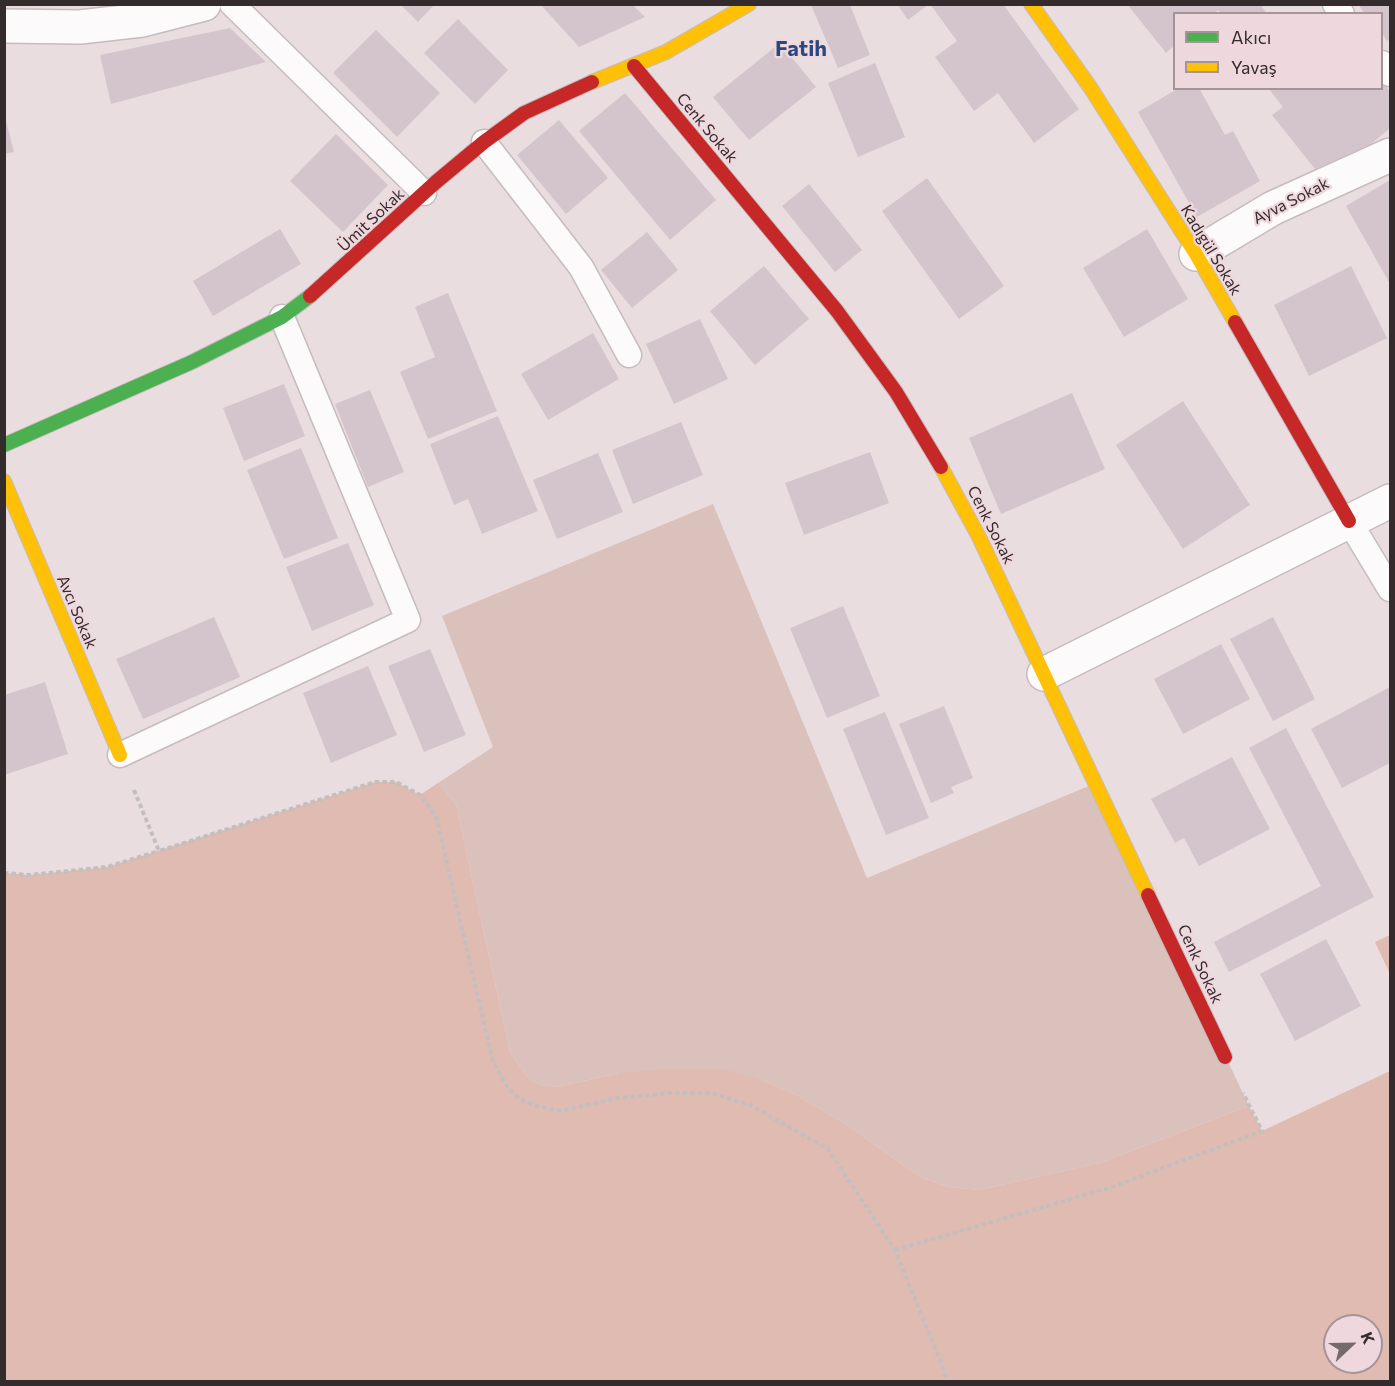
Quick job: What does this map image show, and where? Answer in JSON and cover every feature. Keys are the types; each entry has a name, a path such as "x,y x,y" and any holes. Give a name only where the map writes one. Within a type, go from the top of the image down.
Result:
{"street":[{"path":"4,26 80,27 142,20 204,4"},
{"name":"Ümit Sokak","path":"4,445 192,362 282,317 321,288 424,193 484,142 524,113 586,84 666,52 749,4"},
{"name":"Kadıgül Sokak","path":"1042,9 1196,254 1349,521"},
{"name":"Cenk Sokak","path":"634,66 830,302 870,354 902,402 954,489 1225,1057"},
{"name":"Ayva Sokak","path":"1196,254 1273,208 1390,155"},
{"name":"Avcı Sokak","path":"4,481 120,755"},
{"path":"1044,674 1390,501"}],"lane":[{"path":"231,4 424,193"},
{"path":"484,142 581,267 629,355"},
{"path":"120,755 408,620 282,317"},
{"path":"1349,521 1390,589"}],"path":[{"path":"120,755 159,851"},
{"path":"4,873 29,875 107,867 375,782 396,782 420,795 436,816 493,1062 508,1088 520,1099 536,1106 560,1111 618,1098 669,1093 711,1093 750,1105 828,1149 896,1250 944,1370 946,1382"},
{"path":"896,1250 1112,1187 1262,1131 1225,1057"}],"shaded area":[{"path":"713,504 867,878 1096,783 1249,1106 1100,1163 979,1190 949,1187 920,1177 850,1127 798,1096 762,1080 619,1073 558,1087 541,1085 532,1081 525,1074 510,1052 456,805 438,783 493,747 442,616"},
{"path":"375,782 396,782 420,795 438,783 456,805 510,1052 532,1081 541,1085 558,1087 619,1073 668,1069 723,1069 762,1080 798,1096 850,1127 920,1177 949,1187 979,1190 1100,1163 1249,1106 1262,1131 1390,1071 1390,1381 5,1381 5,873 29,875 107,867"},
{"path":"1390,935 1390,974 1375,942"}],"building":[{"path":"400,4 435,4 418,22"},
{"path":"540,4 632,4 645,17 579,47"},
{"path":"897,4 929,4 908,20"},
{"path":"930,4 1003,4 1079,109 1034,143 998,93 974,111 935,57 957,41"},
{"path":"1127,4 1260,4 1266,12 1220,12 1218,10 1216,12 1173,12 1173,47 1166,53"},
{"path":"1358,4 1390,4 1390,38 1387,41 1383,35 1383,12 1364,12"},
{"path":"811,5 850,5 870,55 838,68"},
{"path":"458,19 508,70 475,104 424,53"},
{"path":"230,28 266,62 111,104 100,55"},
{"path":"376,30 440,93 397,137 333,73"},
{"path":"780,43 816,87 749,140 713,97"},
{"path":"875,63 905,137 858,157 828,83"},
{"path":"1383,82 1390,92 1390,128 1371,144 1315,169 1272,115 1283,107 1270,90 1383,90"},
{"path":"1176,90 1200,90 1225,135 1233,131 1260,181 1197,217 1138,112"},
{"path":"625,93 716,200 670,240 579,131"},
{"path":"4,113 14,152 4,154"},
{"path":"559,120 608,178 566,214 517,155"},
{"path":"336,134 388,185 343,232 290,181"},
{"path":"927,178 1004,286 959,319 882,211"},
{"path":"1390,180 1390,284 1346,206"},
{"path":"809,184 862,250 835,272 782,206"},
{"path":"280,229 301,264 213,316 193,281"},
{"path":"1147,229 1188,299 1124,337 1083,268"},
{"path":"647,232 678,270 632,308 601,270"},
{"path":"764,266 809,319 755,365 710,311"},
{"path":"1351,266 1387,338 1309,376 1274,305"},
{"path":"448,293 497,411 428,439 400,372 435,357 415,307"},
{"path":"700,319 728,379 674,404 646,344"},
{"path":"593,333 619,379 548,420 521,374"},
{"path":"284,384 305,436 244,461 223,408"},
{"path":"370,390 404,472 368,487 335,404"},
{"path":"1072,393 1105,469 1001,514 969,438"},
{"path":"1183,401 1250,505 1183,549 1116,445"},
{"path":"498,416 538,511 482,534 468,499 454,505 430,444"},
{"path":"681,422 703,475 633,504 612,450"},
{"path":"301,448 338,538 284,559 247,470"},
{"path":"870,452 889,503 804,535 785,483"},
{"path":"598,453 623,512 557,539 533,480"},
{"path":"348,543 374,605 312,631 286,567"},
{"path":"843,606 880,696 827,718 790,628"},
{"path":"214,617 240,677 143,719 116,659"},
{"path":"1273,617 1315,699 1273,721 1230,639"},
{"path":"1221,644 1250,699 1183,734 1154,679"},
{"path":"430,649 466,735 424,752 388,666"},
{"path":"368,666 397,735 331,763 303,693"},
{"path":"45,682 68,754 4,775 4,695"},
{"path":"1390,687 1390,763 1342,788 1311,729"},
{"path":"944,706 973,778 951,787 954,793 931,803 899,724"},
{"path":"885,712 929,818 886,835 843,729"},
{"path":"1286,728 1374,897 1229,972 1214,942 1321,886 1249,748"},
{"path":"1232,757 1270,829 1199,866 1184,838 1175,843 1151,799"},
{"path":"1326,939 1361,1006 1295,1041 1260,974"}],"traffic: fast":[{"path":"4,445 192,362 282,317 310,296"}],"traffic: slow":[{"path":"592,82 666,52 749,4"},
{"path":"1031,4 1090,87 1196,254 1235,322"},
{"path":"941,467 979,537 1148,895"},
{"path":"4,481 120,755"}],"traffic: jam":[{"path":"634,66 837,311 896,392 941,467"},
{"path":"310,296 436,182 484,142 524,113 592,82"},
{"path":"1235,322 1349,521"},
{"path":"1148,895 1225,1057"}],"district":[{"name":"Fatih","path":"801,49"}]}
